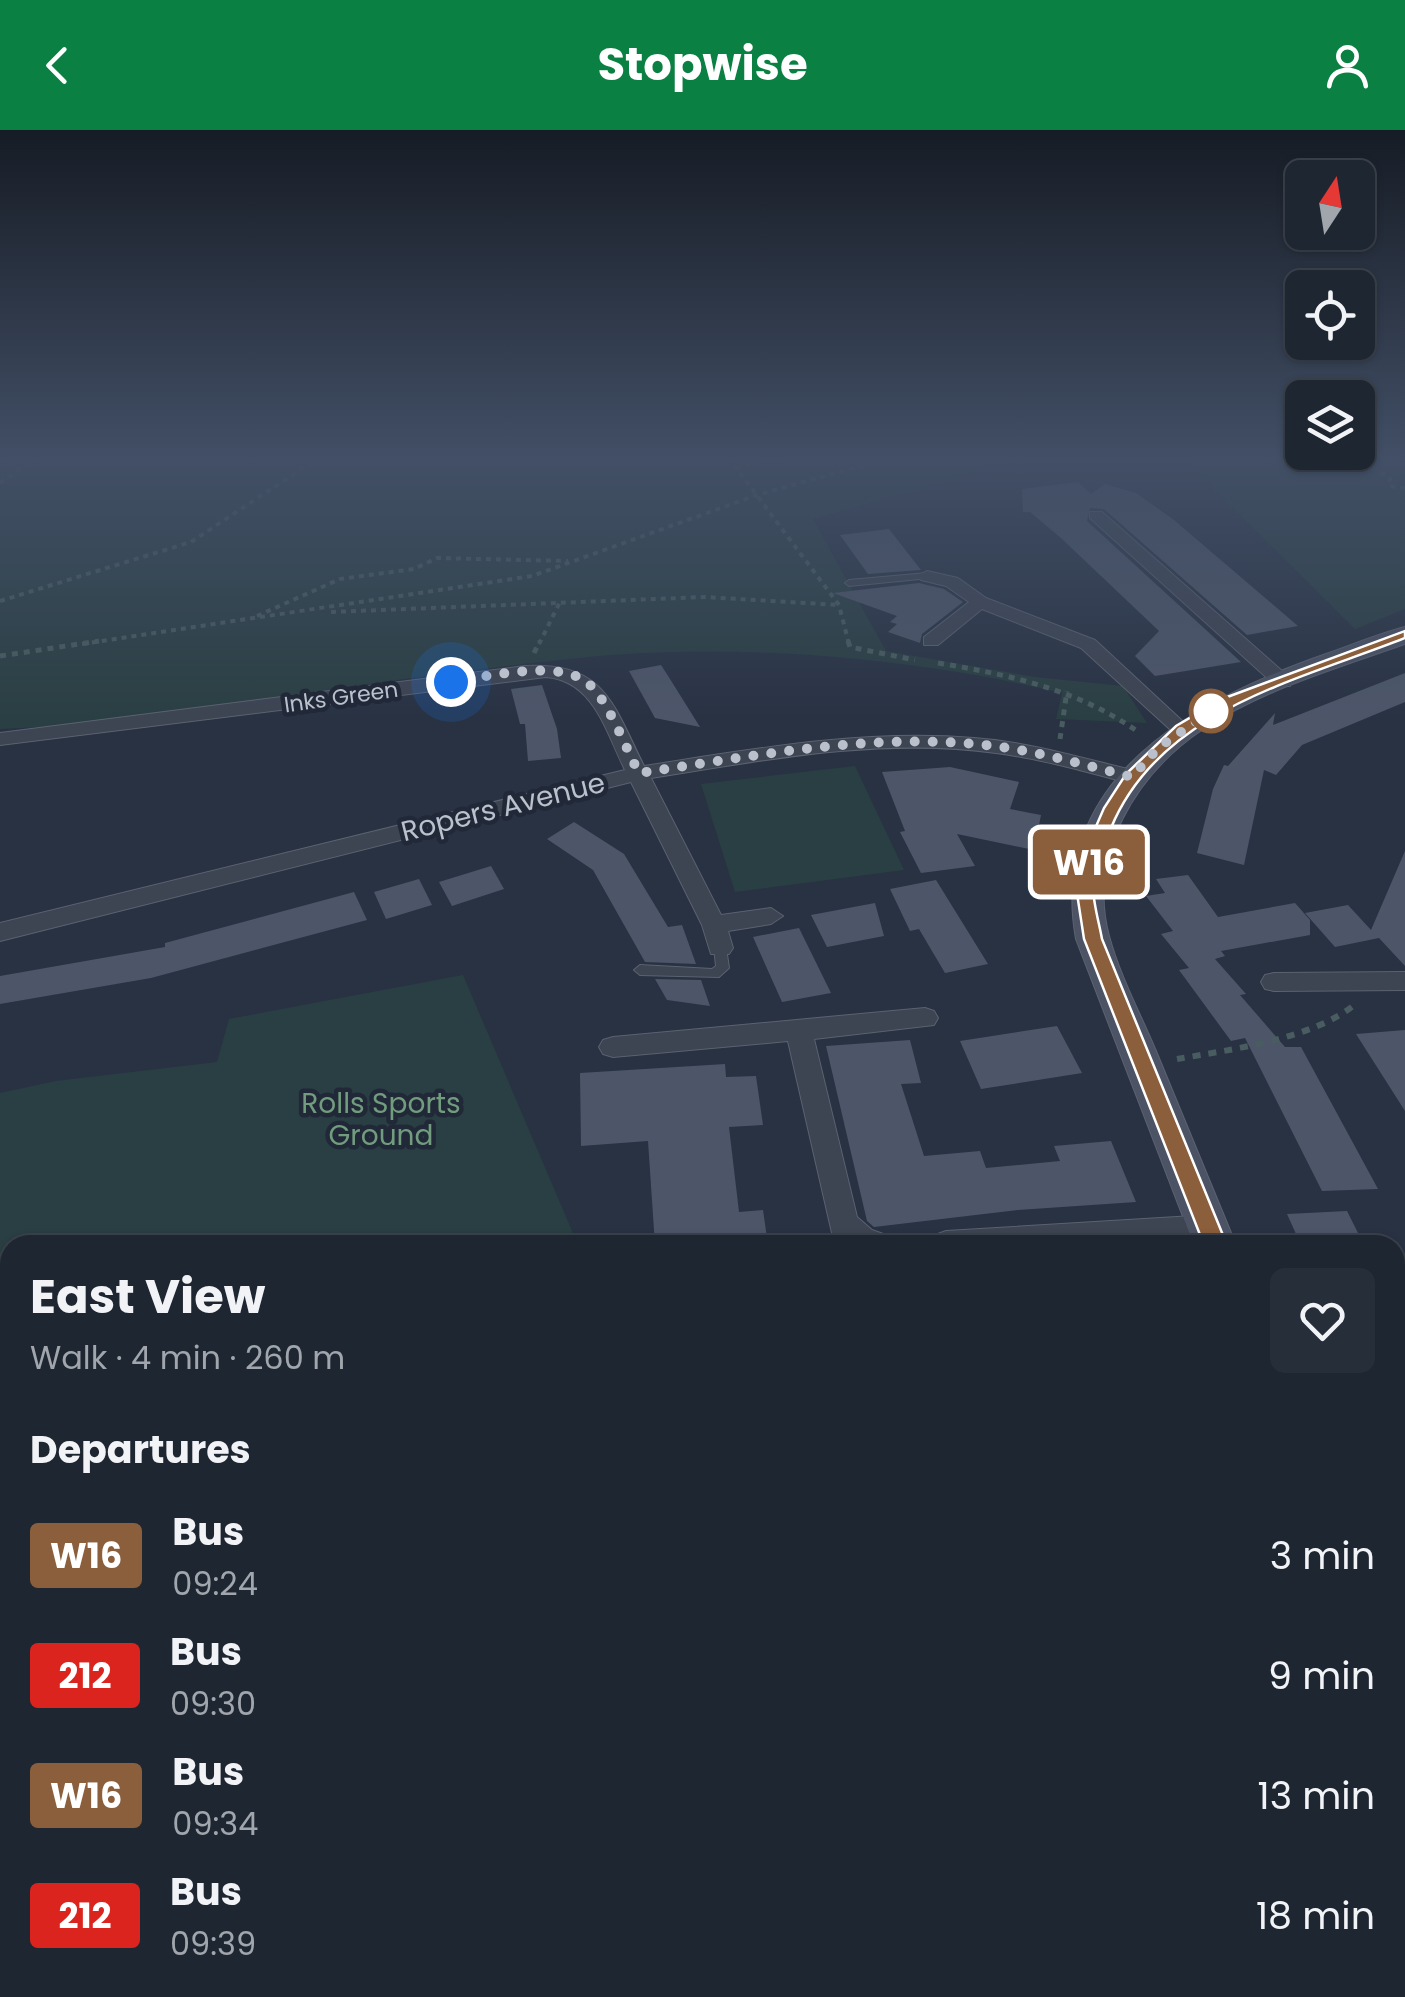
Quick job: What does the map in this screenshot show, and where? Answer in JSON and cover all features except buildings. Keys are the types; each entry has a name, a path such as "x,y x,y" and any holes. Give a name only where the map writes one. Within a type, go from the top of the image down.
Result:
{"main road":[{"path":"1211,1235 1093,939 1084,887 1088,863 1112,808 1132,777 1181,730 1227,702 1405,636"}],"street":[{"path":"1129,544 1283,682"},
{"path":"927,576 952,582 980,602 1088,644 1181,730"},
{"path":"931,641 980,602"},
{"name":"Inks Green","path":"0,740 549,670 588,682 639,773 717,937"},
{"name":"Ropers Avenue","path":"0,932 639,773 849,746 938,742 1035,752 1132,777"},
{"path":"717,937 771,916"},
{"path":"1274,982 1405,981"},
{"path":"613,1047 925,1018"},
{"path":"799,1030 843,1224 855,1235"}],"lane":[{"path":"849,583 927,576"},
{"path":"640,970 714,974 723,968 717,937"}],"path":[{"path":"0,601 184,544"},
{"path":"0,656 532,576 621,544"},
{"path":"794,544 840,605 850,646 1067,691 1094,701 1137,732"},
{"path":"246,620 340,579 414,569 438,558 574,561"},
{"path":"292,614 705,597 840,605"},
{"path":"525,672 560,602"},
{"path":"1060,740 1067,691"},
{"path":"1176,1060 1225,1052 1338,1020 1351,1010 1358,994 1352,982"}],"green space":[{"path":"0,544 827,544 886,651 1035,677 1123,686 1147,723 1056,719 1062,693 945,670 822,656 699,652 580,658 394,680 84,725 0,729"},
{"path":"1270,544 1405,544 1405,609 1355,629"},
{"path":"855,766 904,870 735,892 701,784"},
{"name":"Rolls Sports Ground","path":"463,975 574,1235 0,1235 0,1093 56,1081 217,1062 229,1019"}],"bus line":[{"name":"W16","path":"1212,1235 1093,939 1084,887 1088,863 1112,808 1132,777 1181,730 1227,702 1405,635"}],"route":[{"path":"451,682 549,670 572,674 588,682 598,695 639,773 849,746 938,742 1035,752 1132,777 1158,748 1211,711"}]}
